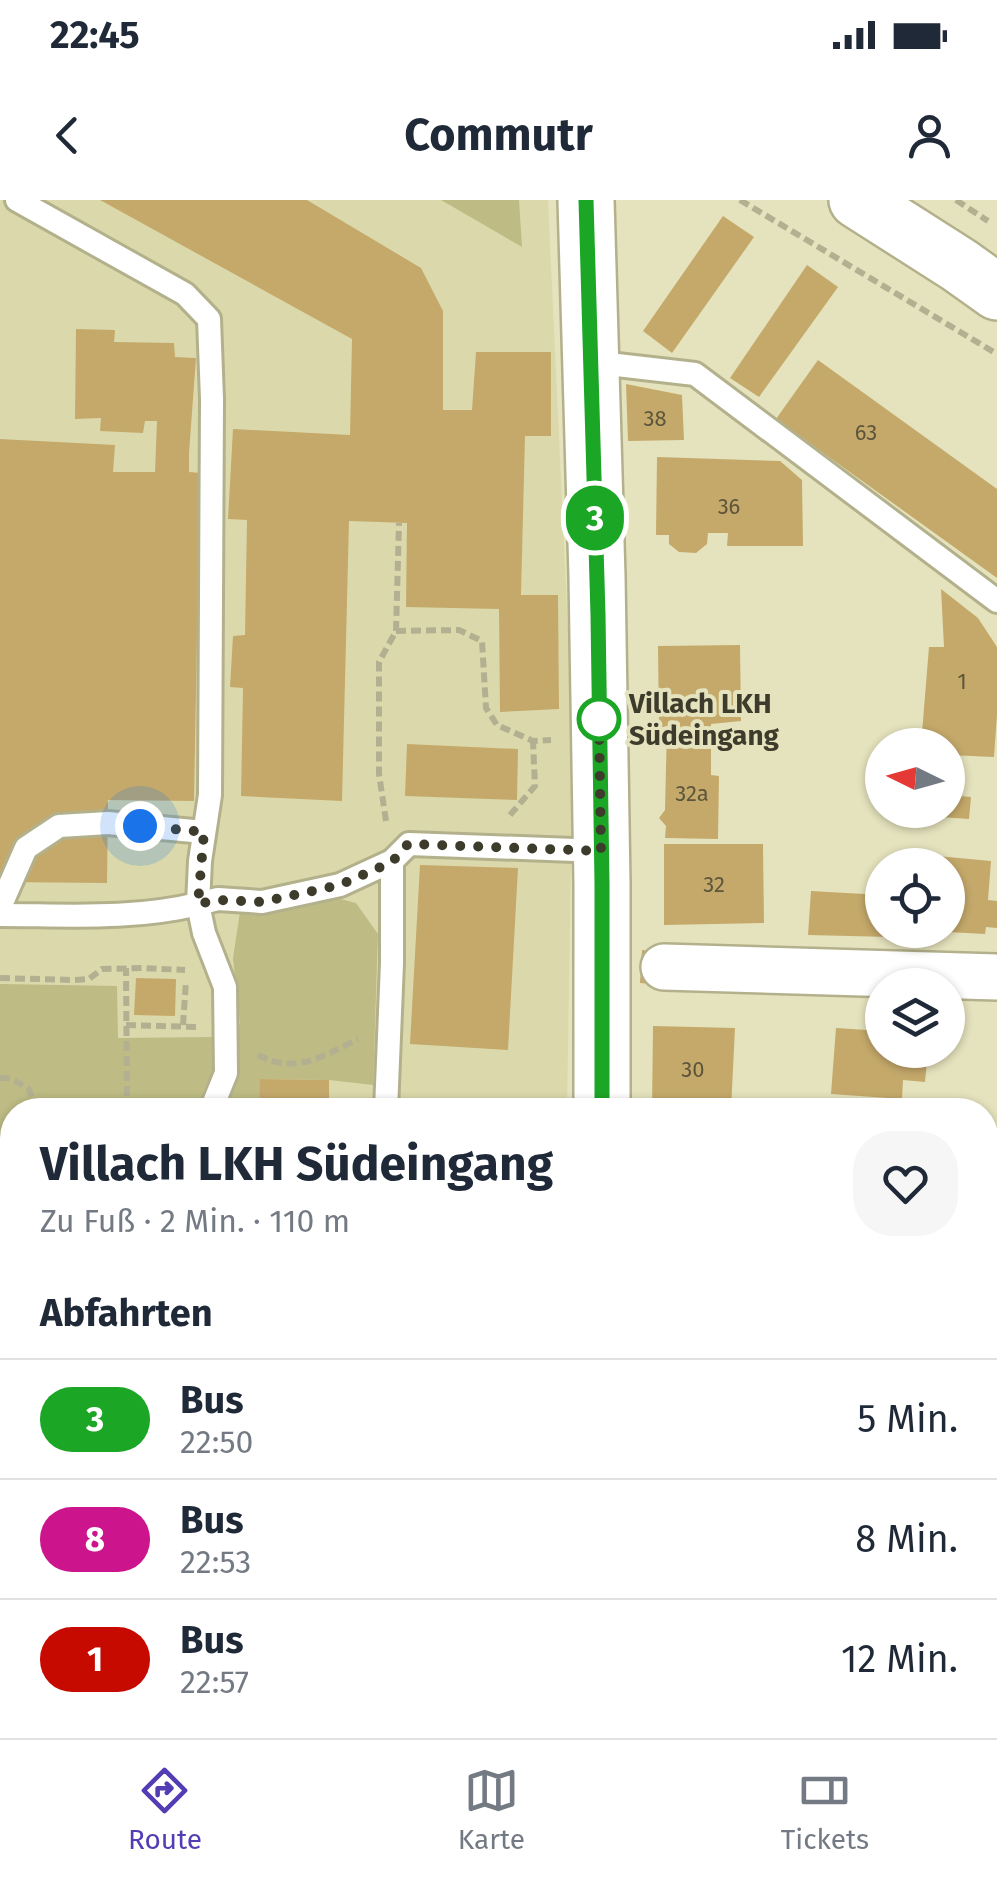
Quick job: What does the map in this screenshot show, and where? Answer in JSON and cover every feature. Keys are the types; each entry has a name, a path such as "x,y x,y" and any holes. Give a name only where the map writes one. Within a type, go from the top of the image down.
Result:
{"street":[{"path":"586,200 601,851 602,1098"},
{"path":"857,200 997,292"},
{"path":"664,967 997,978"}],"lane":[{"path":"17,200 185,294 209,318 210,795 198,904 204,933 225,987 226,1073 216,1098"},
{"path":"590,362 695,374 997,601"},
{"path":"0,906 26,848 60,826 108,823 204,832"},
{"path":"0,914 117,916 165,912 218,900 262,902 340,885 392,862 408,844 601,851"},
{"path":"386,1098 392,862"}],"path":[{"path":"740,200 997,354"},
{"path":"956,200 997,228"},
{"path":"392,862 379,774 379,662 396,631 399,523"},
{"path":"396,631 459,630 482,641 486,708 497,725 533,741 560,739"},
{"path":"483,847 534,786 533,741"},
{"path":"126,968 127,1098"},
{"path":"183,1025 187,970"},
{"path":"0,1078 10,1078 29,1088 32,1098"}],"shaded area":[{"path":"0,200 548,200 573,738 567,1098 0,1098"},
{"path":"441,200 519,200 522,247"},
{"path":"325,895 356,903 378,934 373,1085 261,1079 260,1098 0,1098 0,984 117,986 118,1038 211,1037 240,1024 233,958 240,912"}],"building":[{"path":"100,200 307,200 421,268 443,311 443,410 472,410 476,352 551,352 551,436 525,436 521,595 558,595 559,709 500,712 499,609 406,607 407,523 349,521 342,801 241,796 243,688 230,687 233,636 245,635 247,520 228,519 233,429 350,435 352,339"},
{"path":"723,216 754,237 672,353 643,331"},
{"path":"807,265 838,287 759,397 730,378"},
{"path":"76,329 115,330 114,342 174,343 175,357 196,358 189,453 189,472 200,473 194,801 108,800 107,883 0,882 0,439 115,445 113,472 155,472 157,421 145,421 143,433 100,431 101,418 75,419"},
{"path":"818,360 997,489 997,578 776,419"},
{"path":"626,384 682,395 684,440 628,441"},
{"path":"657,457 780,461 802,480 803,546 727,546 728,533 708,533 707,544 696,553 679,552 669,544 669,535 656,535"},
{"path":"941,589 978,618 997,647 994,757 965,756 965,728 922,728 929,647 944,647"},
{"path":"740,645 741,721 711,724 711,775 719,776 718,839 665,838 666,826 659,818 665,810 667,726 659,728 658,646"},
{"path":"407,744 518,749 517,800 405,796"},
{"path":"965,796 971,797 969,819 965,819"},
{"path":"664,844 763,844 764,923 664,925"},
{"path":"965,859 991,861 988,900 997,901 997,928 986,927 985,934 965,933"},
{"path":"420,865 518,868 508,1050 410,1044"},
{"path":"811,891 865,894 865,936 808,935"},
{"path":"642,950 652,951 651,984 640,983"},
{"path":"136,978 176,979 175,1016 134,1015"},
{"path":"653,1026 735,1028 732,1098 652,1098"},
{"path":"836,1028 865,1030 865,1068 926,1068 925,1082 903,1080 902,1098 831,1094"},
{"path":"260,1079 329,1080 329,1098 259,1098"}],"bus line":[{"name":"3","path":"586,200 598,615 602,1098"}],"place":[{"name":"Villach LKH Südeingang","path":"599,719"}],"route":[{"path":"140,826 204,832 198,904 218,900 262,902 340,885 392,862 408,844 601,851 599,719"}]}
